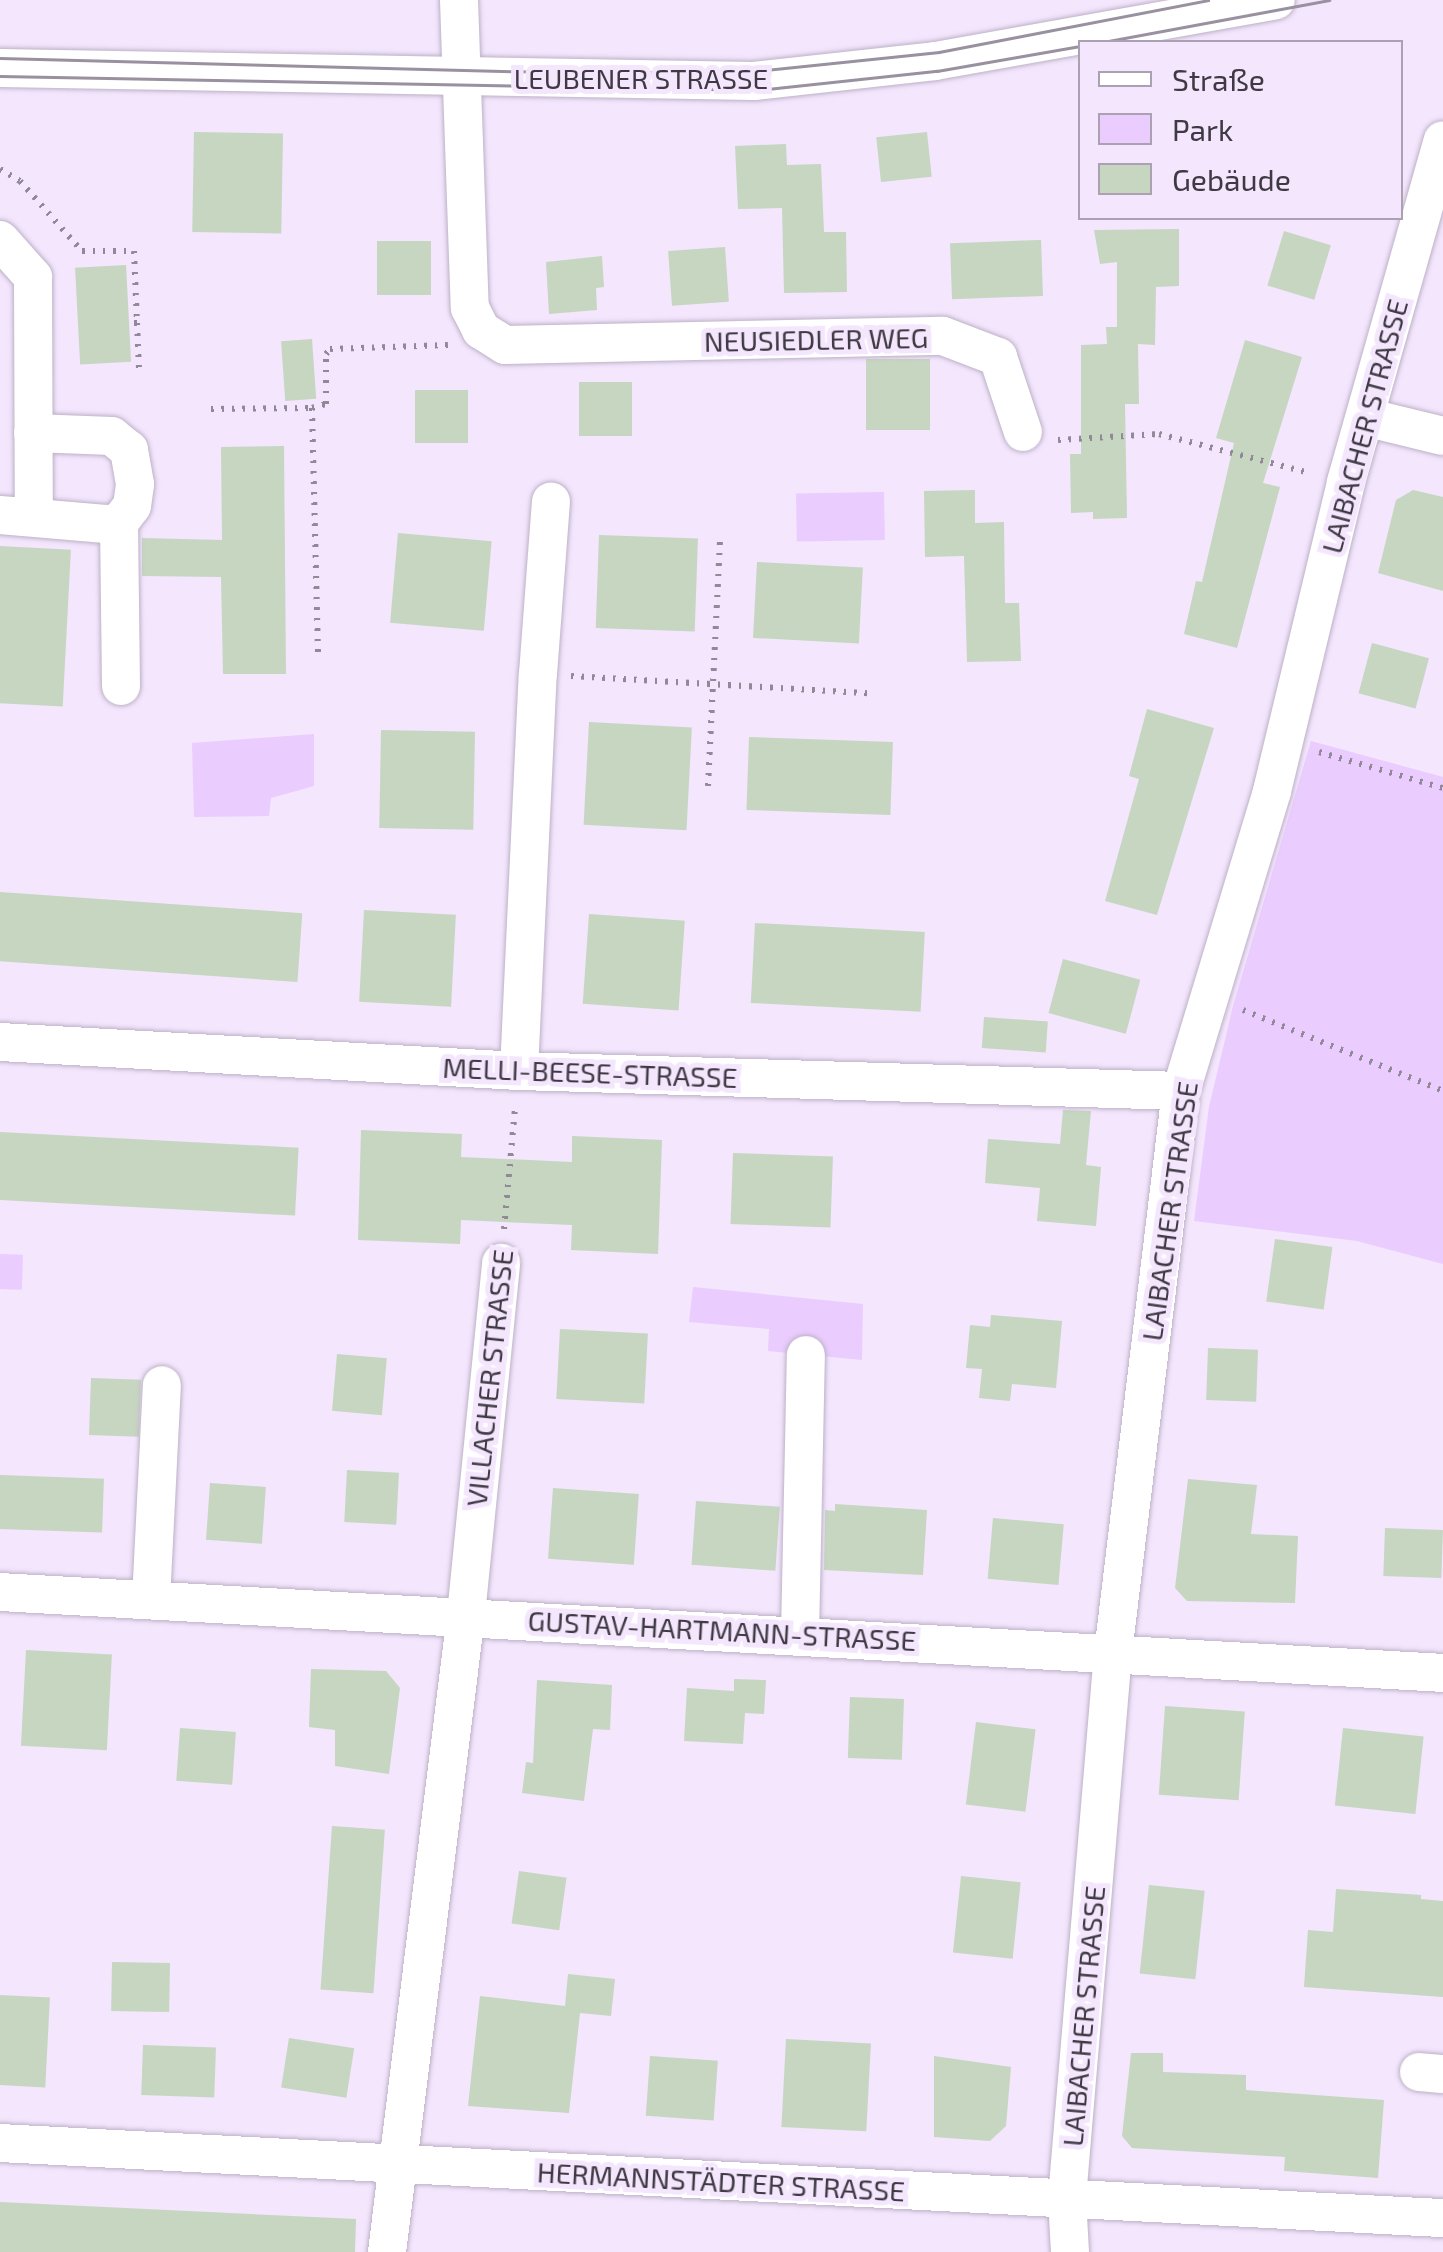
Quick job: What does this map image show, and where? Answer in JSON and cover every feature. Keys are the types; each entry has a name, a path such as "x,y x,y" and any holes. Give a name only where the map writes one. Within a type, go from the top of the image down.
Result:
{"street":[{"path":"459,0 470,308 482,330"},
{"name":"LEUBENER STRASSE","path":"0,68 754,81 935,62 1276,0"},
{"name":"LAIBACHER STRASSE","path":"1070,2252 1068,2198 1113,1653 1181,1091 1284,742 1346,482 1443,140"},
{"path":"0,240 33,277 33,433 17,516 119,522"},
{"name":"NEUSIEDLER WEG","path":"482,330 505,346 943,336 998,357 1023,432"},
{"path":"1365,416 1443,436"},
{"path":"33,433 112,436 129,450 135,484 132,506 119,522 121,686"},
{"path":"519,1071 538,674 551,501"},
{"name":"MELLI-BEESE-STRASSE","path":"0,1042 519,1071 1181,1091"},
{"name":"VILLACHER STRASSE","path":"387,2252 466,1615 501,1263"},
{"path":"800,1635 806,1354"},
{"path":"152,1600 162,1384"},
{"name":"GUSTAV-HARTMANN-STRASSE","path":"0,1592 466,1615 1443,1673"},
{"name":"HERMANNSTÄDTER STRASSE","path":"0,2143 1443,2218"}],"path":[{"path":"0,170 20,181 82,251 134,250 133,323 139,369"},
{"path":"211,409 312,408 326,404 326,354 330,348 461,345 482,330"},
{"path":"312,408 318,657"},
{"path":"1023,432 1057,440 1158,434 1346,482"},
{"path":"708,786 720,540"},
{"path":"538,674 870,693"},
{"path":"1284,742 1443,788"},
{"path":"1208,1000 1233,1006 1443,1090"},
{"name":"VILLACHER STRASSE","path":"501,1263 519,1071"}],"green space":[{"path":"884,492 885,540 797,542 796,494"},
{"path":"314,734 314,786 271,798 269,816 194,817 192,743"},
{"path":"1311,741 1443,777 1443,1264 1357,1241 1194,1221 1209,1107 1233,1006"},
{"path":"0,1254 23,1255 22,1290 0,1289"},
{"path":"693,1287 863,1304 862,1360 768,1351 769,1329 689,1322"}],"building":[{"path":"194,132 283,134 281,234 192,232"},
{"path":"927,132 932,177 881,182 876,137"},
{"path":"786,144 787,165 821,164 824,232 846,232 847,292 784,293 782,208 738,209 735,146"},
{"path":"1179,229 1179,286 1156,287 1155,345 1138,344 1139,404 1125,404 1127,518 1093,519 1093,512 1071,513 1070,454 1081,454 1081,345 1107,344 1106,327 1117,327 1117,262 1100,264 1094,230"},
{"path":"1284,231 1331,245 1314,300 1267,286"},
{"path":"1041,240 1043,296 952,299 950,243"},
{"path":"377,241 431,241 431,295 377,295"},
{"path":"725,247 729,302 672,306 668,251"},
{"path":"602,256 604,287 596,288 597,310 549,314 546,262"},
{"path":"126,265 131,362 80,365 75,268"},
{"path":"312,339 316,399 285,401 281,341"},
{"path":"1245,340 1302,357 1263,483 1280,487 1237,648 1184,634 1196,581 1202,582 1234,443 1216,438"},
{"path":"866,359 930,359 930,430 866,430"},
{"path":"579,382 632,382 632,436 579,436"},
{"path":"415,390 468,390 468,443 415,443"},
{"path":"284,446 286,674 223,674 221,577 142,576 142,538 222,540 221,447"},
{"path":"975,490 975,523 1004,522 1005,603 1019,603 1021,661 967,662 964,556 925,557 924,491"},
{"path":"1413,490 1443,497 1443,591 1378,573 1396,500"},
{"path":"398,533 492,541 484,631 390,623"},
{"path":"599,535 698,538 695,631 596,628"},
{"path":"0,546 71,550 63,707 0,703"},
{"path":"757,562 863,568 859,643 753,638"},
{"path":"1372,643 1429,658 1416,708 1359,693"},
{"path":"1147,709 1214,728 1157,915 1105,901 1139,779 1129,776"},
{"path":"589,722 692,727 686,830 584,825"},
{"path":"381,730 475,732 473,830 379,828"},
{"path":"749,737 893,742 890,815 746,810"},
{"path":"0,892 302,913 297,982 0,961"},
{"path":"364,910 456,915 451,1007 359,1002"},
{"path":"589,914 685,921 678,1010 583,1004"},
{"path":"755,923 925,932 921,1012 751,1003"},
{"path":"1063,959 1140,980 1126,1034 1049,1013"},
{"path":"984,1017 1048,1021 1046,1052 982,1048"},
{"path":"1063,1110 1091,1111 1086,1165 1101,1167 1096,1226 1037,1221 1040,1188 985,1183 988,1139 1060,1144"},
{"path":"361,1130 462,1134 461,1157 572,1162 572,1136 662,1140 658,1254 571,1250 572,1225 461,1220 460,1244 358,1240"},
{"path":"0,1132 299,1148 295,1216 0,1200"},
{"path":"733,1153 833,1156 830,1227 731,1224"},
{"path":"1275,1239 1332,1247 1324,1309 1266,1301"},
{"path":"991,1315 1062,1321 1056,1388 1012,1384 1010,1401 979,1398 982,1369 966,1368 970,1325 990,1327"},
{"path":"560,1329 648,1334 644,1404 556,1399"},
{"path":"1208,1348 1258,1350 1256,1402 1206,1400"},
{"path":"337,1354 387,1358 382,1415 332,1411"},
{"path":"91,1378 141,1380 139,1437 89,1435"},
{"path":"347,1470 399,1473 396,1525 344,1522"},
{"path":"0,1475 104,1479 102,1533 0,1529"},
{"path":"1188,1479 1257,1485 1251,1534 1298,1536 1295,1603 1187,1601 1175,1588"},
{"path":"210,1483 266,1487 262,1544 206,1540"},
{"path":"553,1488 639,1494 634,1565 548,1559"},
{"path":"696,1501 780,1507 775,1571 692,1565"},
{"path":"835,1504 927,1510 923,1575 824,1570 825,1510 835,1511"},
{"path":"993,1518 1064,1524 1058,1585 988,1579"},
{"path":"1385,1528 1443,1530 1441,1578 1383,1576"},
{"path":"26,1650 112,1655 107,1750 21,1746"},
{"path":"311,1669 386,1671 400,1688 389,1774 335,1766 335,1730 309,1727"},
{"path":"734,1679 766,1680 764,1714 745,1713 743,1744 684,1741 687,1688 734,1691"},
{"path":"537,1680 612,1685 610,1730 593,1729 584,1801 522,1793 526,1762 533,1763"},
{"path":"850,1697 904,1699 902,1760 848,1758"},
{"path":"1165,1706 1245,1712 1239,1800 1159,1795"},
{"path":"976,1722 1036,1729 1025,1812 966,1804"},
{"path":"180,1728 236,1732 232,1785 176,1781"},
{"path":"1343,1728 1424,1736 1415,1814 1335,1806"},
{"path":"332,1826 385,1830 373,1993 321,1990"},
{"path":"519,1871 567,1878 559,1930 512,1923"},
{"path":"961,1876 1021,1882 1013,1959 953,1953"},
{"path":"1149,1885 1205,1891 1195,1979 1140,1974"},
{"path":"1336,1889 1421,1895 1421,1899 1443,1901 1443,1997 1304,1987 1308,1930 1333,1932"},
{"path":"112,1962 170,1963 169,2012 111,2011"},
{"path":"568,1974 615,1979 611,2016 580,2013 569,2113 468,2106 480,1996 565,2006"},
{"path":"0,1995 50,1998 45,2087 0,2085"},
{"path":"289,2038 354,2048 346,2098 281,2087"},
{"path":"786,2039 871,2043 866,2131 781,2127"},
{"path":"143,2045 216,2048 214,2098 141,2095"},
{"path":"1131,2053 1163,2053 1163,2072 1246,2075 1246,2090 1384,2100 1378,2178 1284,2171 1285,2157 1132,2148 1122,2136"},
{"path":"650,2056 718,2061 714,2121 646,2116"},
{"path":"934,2056 1011,2067 1006,2126 990,2141 934,2137"},
{"path":"0,2202 356,2219 355,2252 0,2252"}],"tram line":[{"path":"0,58 586,73 756,71 939,52 1208,0"},
{"path":"1114,40 1329,0"},
{"path":"0,76 758,90 937,71 1078,46"}]}
